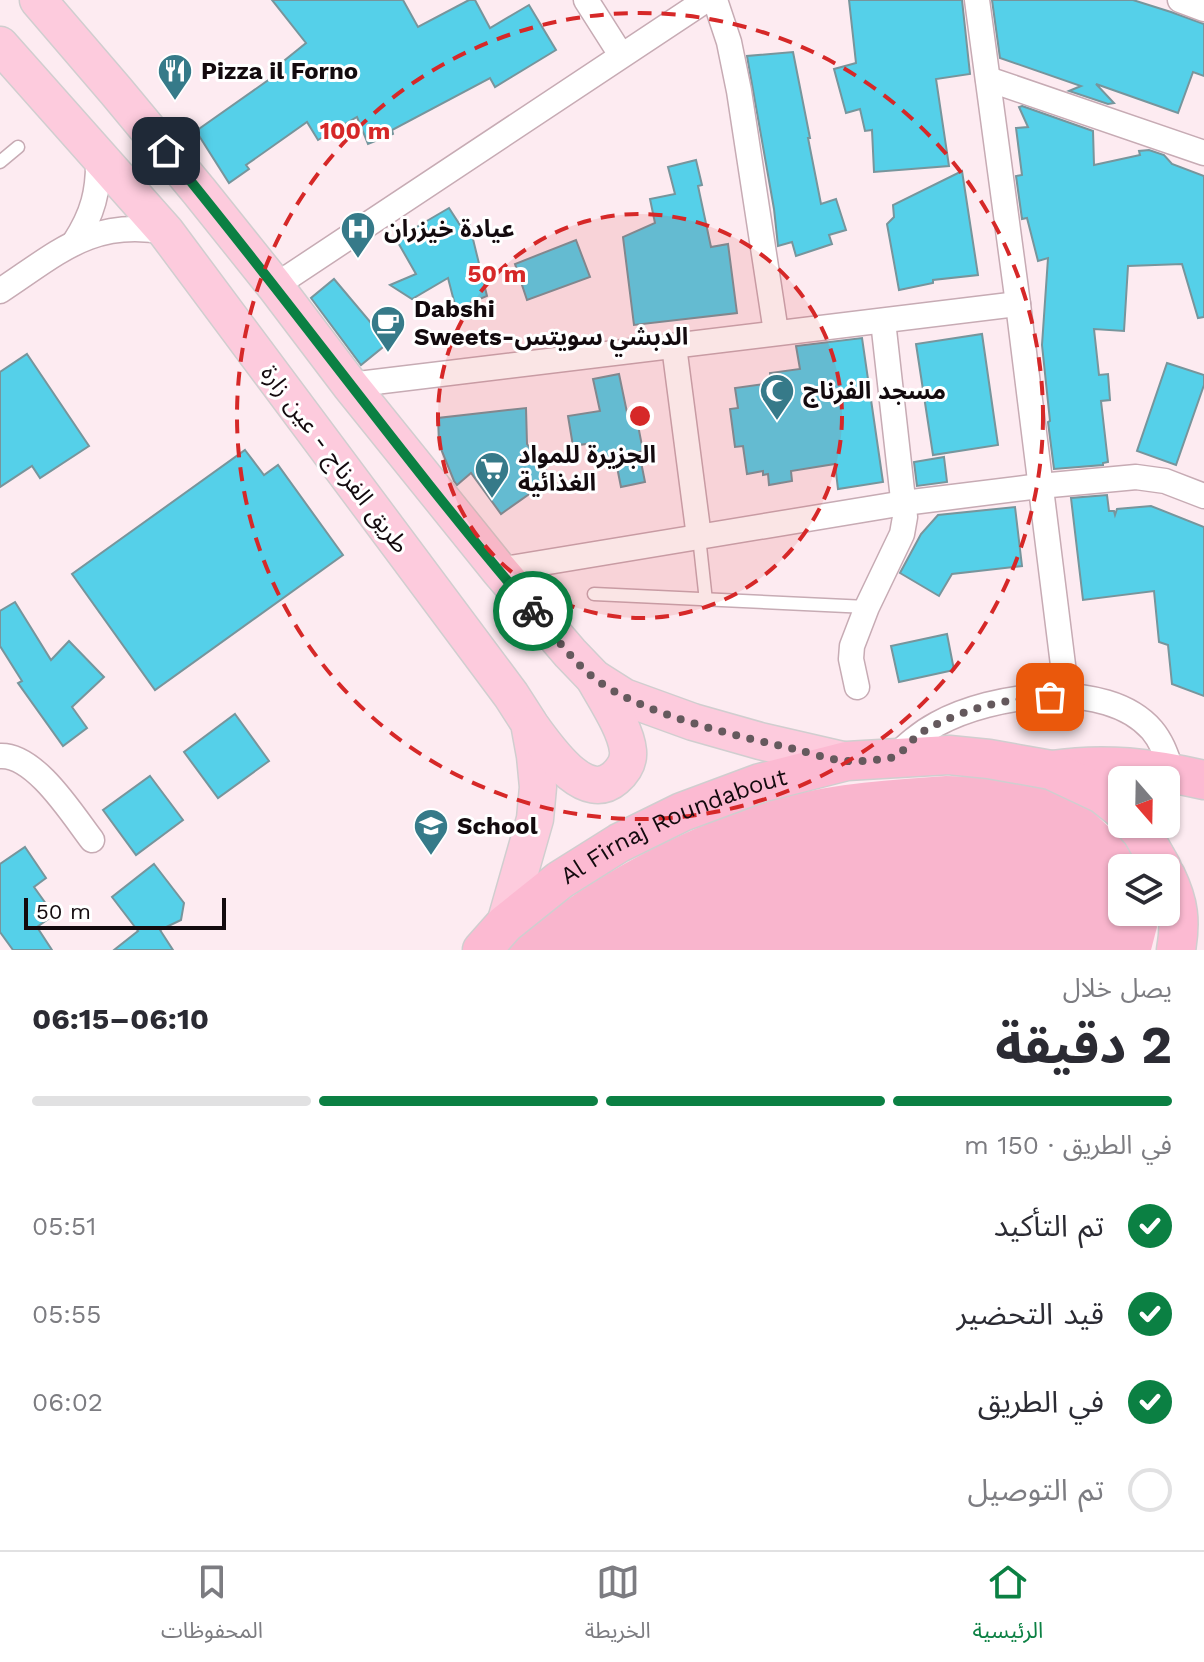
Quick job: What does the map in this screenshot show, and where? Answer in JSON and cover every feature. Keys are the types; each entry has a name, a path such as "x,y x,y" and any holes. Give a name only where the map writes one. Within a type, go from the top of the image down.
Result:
{"highway":[{"name":"Al Firnaj Roundabout","path":"494,937 560,880 619,843 682,812 760,783 847,761 949,755 989,759 1051,770 1108,799"},
{"path":"1051,770 1109,765 1196,778"},
{"path":"1176,950 1180,926"}],"main road":[{"path":"38,0 275,286 350,385 499,570 594,678 624,697 693,722 847,761"},
{"name":"طريق الفرناج - عين زارة","path":"0,45 166,232 529,723 538,787 535,819 494,937"},
{"path":"529,723 577,779 593,785 610,782 623,771 628,754 625,738 594,678"}],"street":[{"path":"586,0 621,55"},
{"path":"275,286 706,0"},
{"path":"715,0 729,42 739,91 776,332"},
{"path":"977,0 1067,697"},
{"path":"1180,0 1204,9"},
{"path":"988,79 1204,153"},
{"path":"74,243 86,224 94,202 99,179 98,156"},
{"path":"0,291 74,243 95,233 119,228 166,232"},
{"path":"350,385 1018,304"},
{"path":"857,687 851,652 854,637 902,534 905,517 883,321"},
{"path":"674,346 699,537"},
{"path":"499,570 904,503 1040,486 1136,477 1165,481 1204,496"},
{"path":"893,758 916,736 963,713 1032,697 1089,698 1113,704 1135,715 1196,778"},
{"path":"0,756 11,756 28,764 54,791 92,840"}],"lane":[{"path":"0,162 18,147"},
{"path":"699,537 706,601"},
{"path":"594,594 867,607"}],"shaded area":[{"path":"946,776 1015,778 1080,799 1108,826 1108,838 1120,838 1135,854 1108,854 1108,926 1157,926 1151,950 506,950 565,901 673,839 710,822 783,797 864,783"}],"building":[{"path":"272,0 403,0 418,27 469,0 475,0 490,28 529,5 556,50 495,87 490,78 392,130 393,134 368,144 357,117 318,140 307,122 246,165 249,169 229,183 196,131 274,76 270,72 306,43"},
{"path":"849,0 962,0 970,74 936,79 949,166 874,172 872,130 865,131 860,109 846,113 834,69 856,63"},
{"path":"992,0 1133,0 1171,12 1204,24 1204,76 1193,72 1178,113 1096,84 1114,103 1108,104 1069,91 1081,86 1000,58"},
{"path":"793,52 821,204 836,199 846,230 829,235 832,244 796,256 792,242 778,246 747,56"},
{"path":"1019,107 1093,131 1094,165 1140,155 1139,151 1149,150 1164,155 1172,164 1204,176 1204,317 1198,318 1182,264 1128,266 1124,331 1094,329 1099,375 1108,374 1110,400 1101,401 1108,462 1103,465 1054,469 1042,345 1048,258 1038,261 1027,218 1022,219 1016,176 1022,175 1016,128 1028,127"},
{"path":"696,160 702,185 698,186 711,247 728,244 737,313 634,325 623,237 655,223 650,199 675,194 668,167"},
{"path":"962,171 978,275 933,280 933,283 899,290 887,224 894,217 893,205"},
{"path":"449,208 460,225 469,223 487,296 456,309 448,278 412,299 390,285 416,274 396,239"},
{"path":"576,240 590,277 527,300 515,264"},
{"path":"334,279 388,343 361,365 311,298"},
{"path":"982,334 998,445 933,455 916,344"},
{"path":"862,338 883,482 838,489 835,464 791,471 792,481 769,485 768,474 763,475 763,471 747,474 743,446 735,447 730,409 738,408 735,388 771,383 770,373 800,369 796,346"},
{"path":"27,354 89,446 40,478 32,466 0,487 0,372"},
{"path":"1167,363 1204,375 1204,385 1176,465 1137,451"},
{"path":"619,374 629,422 637,420 645,482 621,487 615,457 595,460 592,443 573,446 568,416 600,411 593,379"},
{"path":"526,408 527,444 552,478 501,514 471,473 457,485 454,481 439,444 438,418"},
{"path":"245,450 264,475 278,465 343,555 155,690 72,574"},
{"path":"944,457 947,482 917,486 914,462"},
{"path":"1107,495 1109,511 1114,511 1115,515 1117,509 1151,506 1204,527 1204,696 1172,684 1168,645 1159,642 1154,591 1083,600 1071,498"},
{"path":"1015,507 1022,566 952,574 939,596 900,573 921,534 938,515"},
{"path":"15,602 51,660 69,641 104,677 72,707 87,728 63,746 18,683 22,681 0,646 0,611"},
{"path":"947,634 954,670 899,682 891,646"},
{"path":"235,714 269,761 218,798 184,752"},
{"path":"150,776 183,820 136,855 103,810"},
{"path":"25,847 46,878 34,887 54,915 37,927 52,950 13,950 0,932 0,864"},
{"path":"154,864 184,903 181,920 160,930 173,950 114,950 138,931 112,897"}],"way so far":[{"path":"533,611 594,678 624,697 737,735 847,761 893,758 916,736 963,713 1032,697 1050,697"}],"place":[{"name":"Pizza il Forno","path":"175,102"},
{"name":"عيادة خيزران","path":"358,260"},
{"name":"Dabshi Sweets-الدبشي سويتس","path":"388,354"},
{"name":"مسجد الفرناج","path":"777,422"},
{"name":"الجزيرة للمواد الغذائية","path":"492,500"},
{"name":"School","path":"431,857"}],"route":[{"path":"166,151 533,611"}]}
